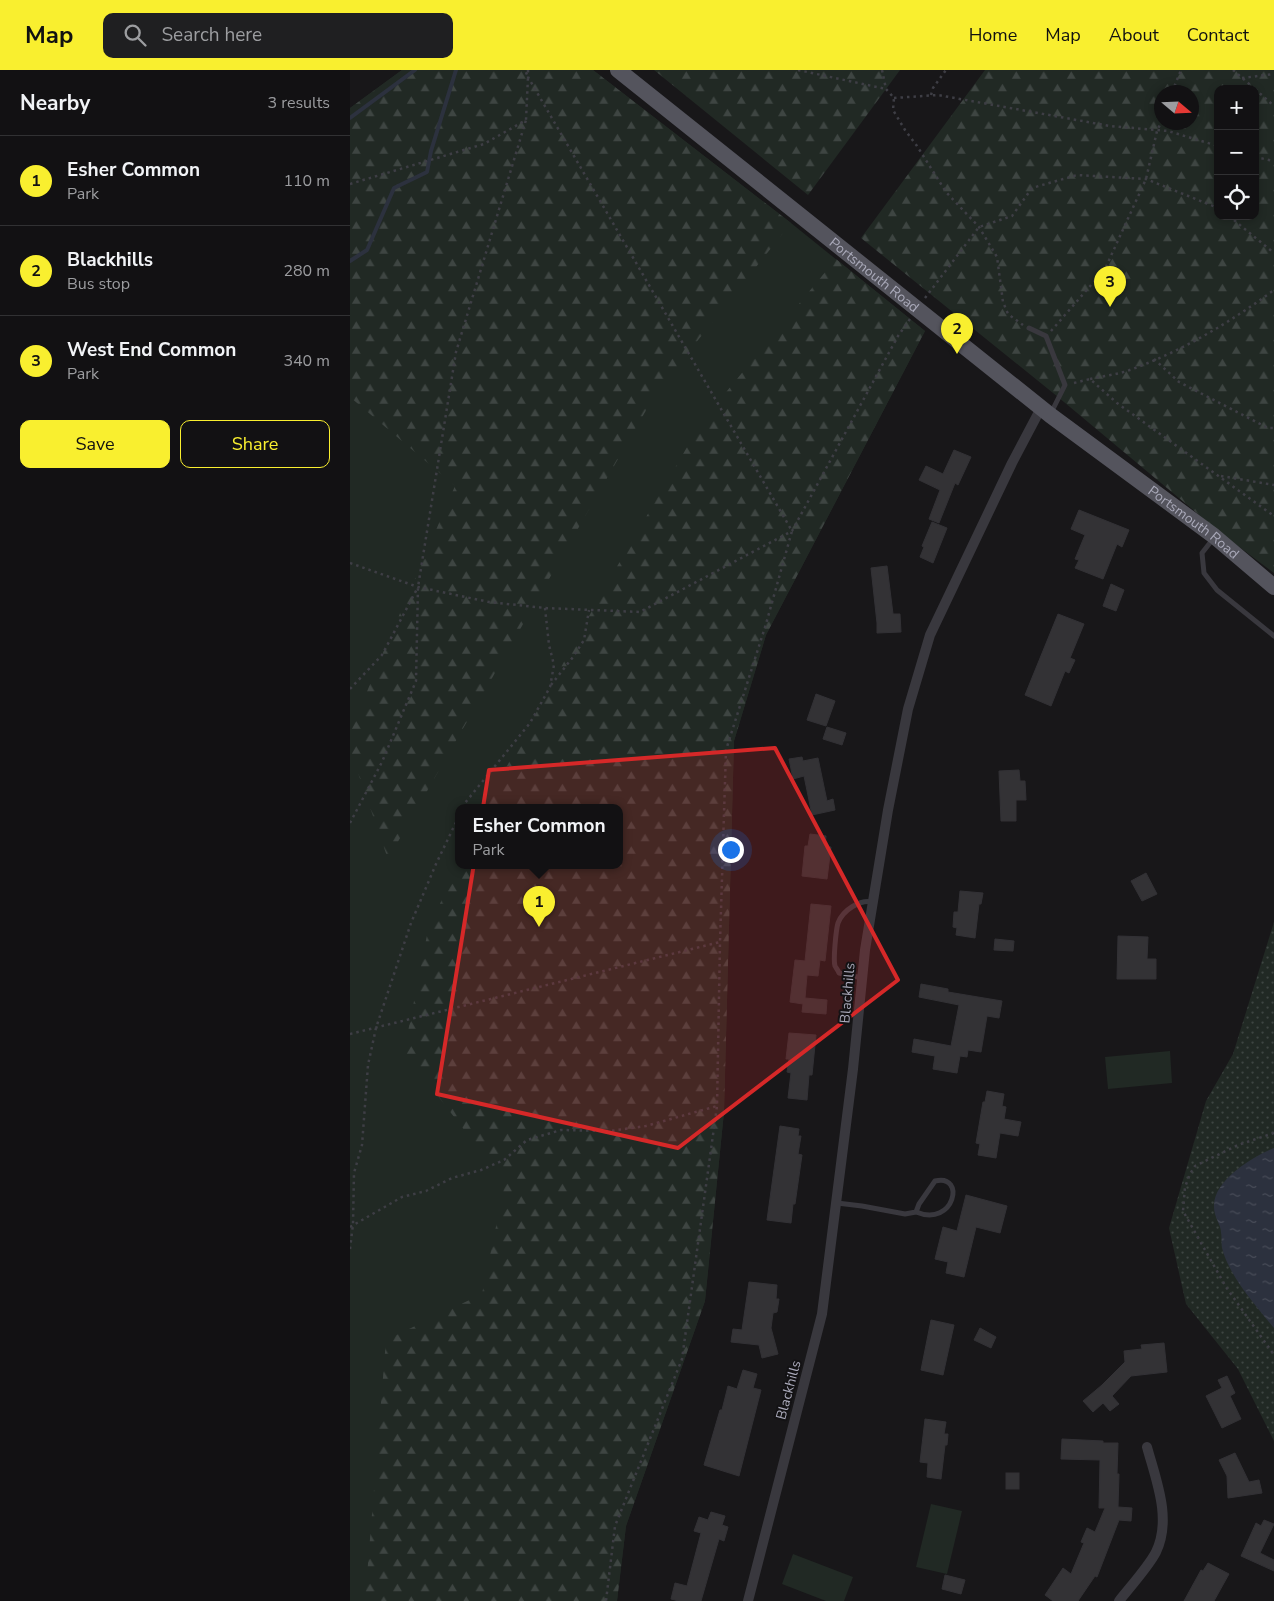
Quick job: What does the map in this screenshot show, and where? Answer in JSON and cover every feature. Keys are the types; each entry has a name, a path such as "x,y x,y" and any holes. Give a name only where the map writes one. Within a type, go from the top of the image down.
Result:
{"main road":[{"name":"Portsmouth Road","path":"618,70 1046,412 1214,536 1274,587"}],"street":[{"name":"Blackhills","path":"748,1601 822,1314 853,1069 865,950 899,749 908,709 928,642 943,605 1012,463 1046,412"},
{"path":"1119,1601 1155,1554 1161,1539 1164,1521 1158,1487 1147,1447"}],"lane":[{"path":"1029,328 1046,336 1065,386 1046,412"},
{"path":"1214,536 1202,554 1204,573 1217,590 1274,636"},
{"path":"862,978 839,973 834,965 838,923 843,915 852,907 867,901 873,902"},
{"path":"837,1203 905,1214 916,1212 934,1215 941,1213 950,1203 954,1193 950,1183 945,1180 936,1181 919,1204 916,1212"}],"path":[{"path":"526,70 528,77 792,531"},
{"path":"798,70 886,89"},
{"path":"882,70 886,89 894,98 893,110 905,130 946,192 979,227 997,257 1003,302 1008,314 1017,322 1029,328"},
{"path":"931,95 933,88 946,70"},
{"path":"1175,85 1181,70"},
{"path":"1233,70 1250,85"},
{"path":"1242,78 1274,74"},
{"path":"350,822 382,762 416,682 418,587 456,352 526,120 528,77"},
{"path":"1259,93 1274,106"},
{"path":"894,98 938,95 1110,126 1154,130"},
{"path":"350,184 484,144 526,120"},
{"path":"1046,336 1105,269 1146,179 1157,130 1168,131 1214,145"},
{"path":"1259,158 1274,161"},
{"path":"606,1601 615,1526 682,1358 717,1106 726,750 766,624 792,531 893,344 917,308 979,227 1012,216 1032,188 1077,175 1146,179 1214,206"},
{"path":"1234,220 1274,253"},
{"path":"1065,386 1126,371 1179,349 1236,318 1274,290"},
{"path":"1154,360 1179,382 1268,428 1274,428"},
{"path":"1090,379 1117,402 1274,516"},
{"path":"1218,476 1274,486"},
{"path":"350,563 418,587 489,602 545,608 640,612 792,531"},
{"path":"350,689 382,655 418,587"},
{"path":"545,608 549,645 554,665 550,687"},
{"path":"466,804 530,724 550,687 574,657 584,640 589,610"},
{"path":"350,1249 353,1224 354,1173 362,1145 368,1065 376,1028 411,923 455,824"},
{"path":"350,1034 720,942"},
{"path":"350,1227 402,1197 426,1191 452,1178 481,1170 504,1160 527,1140 561,1130 610,1131 646,1126 717,1106"},
{"path":"1274,1133 1238,1145 1195,1166 1185,1187 1182,1211 1226,1287 1274,1355"}],"highlighted area":[{"path":"775,748 898,980 678,1148 437,1094 489,770"}],"green space":[{"path":"402,70 593,70 791,223 925,331 766,635 734,741 724,1112 705,1301 626,1526 617,1601 350,1601 350,108"},
{"path":"402,70 593,70 791,223 656,393 388,859 350,750 350,733 455,486 350,397 350,108"},
{"path":"654,70 900,70 808,195"},
{"path":"985,70 1274,70 1274,573 1222,534 1058,397 861,238"},
{"path":"836,259 925,331 766,635 734,741 724,1112 705,1301 626,1526 617,1601 365,1601 386,1340 482,1294 505,1183 404,1052 428,930 456,869 623,869 623,804 486,804 605,587 703,420"},
{"path":"1274,922 1274,1441 1238,1369 1186,1304 1169,1228 1206,1101 1233,1054"},
{"path":"1170,1051 1172,1083 1108,1089 1105,1057"},
{"path":"931,1504 962,1511 947,1574 916,1567"},
{"path":"793,1554 853,1577 844,1601 826,1601 782,1584"}],"water":[{"path":"1274,1148 1274,1328 1237,1280 1226,1259 1222,1248 1221,1229 1214,1207 1215,1197 1227,1179 1256,1157"}],"building":[{"path":"954,450 971,457 958,485 955,483 939,523 929,519 940,490 919,480 926,466 943,474"},
{"path":"1079,510 1129,530 1122,547 1117,544 1103,579 1075,568 1079,560 1075,559 1085,535 1071,529"},
{"path":"932,522 947,528 933,563 920,557 924,547 922,546"},
{"path":"887,566 893,614 900,614 901,632 877,633 871,568"},
{"path":"1111,584 1124,590 1116,611 1103,606"},
{"path":"1058,614 1084,624 1070,658 1075,660 1069,673 1065,671 1051,706 1025,695"},
{"path":"816,694 835,701 826,726 807,720"},
{"path":"827,727 846,733 842,745 823,739"},
{"path":"802,757 803,761 818,758 827,801 833,799 835,810 812,815 804,776 793,779 789,759"},
{"path":"1019,770 1020,781 1025,781 1026,800 1016,800 1016,821 1001,821 999,771"},
{"path":"810,834 826,836 825,847 831,847 827,879 802,876 805,846 808,846"},
{"path":"1146,873 1157,894 1142,901 1131,881"},
{"path":"960,891 983,893 981,904 979,904 975,938 956,935 957,928 953,927 954,912 958,912"},
{"path":"811,904 831,906 825,961 820,960 818,976 807,975 805,998 827,1000 826,1014 802,1012 803,1004 790,1002 795,960 805,961"},
{"path":"1118,936 1148,937 1147,959 1156,959 1156,979 1117,979"},
{"path":"995,939 1014,941 1013,951 994,950"},
{"path":"921,984 948,989 948,992 1002,1001 999,1018 987,1016 981,1052 968,1050 967,1057 960,1056 957,1073 933,1069 935,1056 912,1052 914,1039 951,1046 959,1005 919,997"},
{"path":"789,1033 816,1035 812,1075 809,1075 807,1100 788,1098 791,1073 787,1072 789,1059 786,1059"},
{"path":"987,1091 1004,1094 1002,1106 1006,1107 1004,1119 1021,1122 1018,1136 1000,1133 996,1158 978,1155 980,1144 976,1143 983,1102 985,1102"},
{"path":"780,1126 799,1129 798,1136 801,1136 798,1154 802,1155 791,1223 767,1220"},
{"path":"966,1195 1007,1206 1000,1233 976,1227 964,1277 946,1273 948,1262 935,1259 943,1227 957,1231"},
{"path":"749,1282 777,1285 776,1299 779,1299 777,1312 773,1313 771,1328 778,1354 762,1358 759,1345 731,1342 733,1329 742,1330"},
{"path":"931,1320 954,1325 943,1375 921,1370"},
{"path":"980,1328 996,1337 991,1348 974,1340"},
{"path":"1164,1343 1167,1372 1131,1376 1112,1396 1119,1404 1110,1411 1103,1403 1093,1412 1083,1401 1125,1362 1124,1351 1142,1349 1141,1345"},
{"path":"743,1370 757,1374 753,1388 761,1390 739,1476 704,1465 728,1386 737,1389"},
{"path":"1227,1376 1235,1393 1230,1396 1241,1419 1222,1428 1206,1396 1222,1388 1218,1380"},
{"path":"925,1419 946,1422 944,1434 948,1434 941,1479 927,1477 928,1463 920,1462"},
{"path":"1062,1439 1118,1443 1118,1507 1132,1508 1131,1521 1119,1520 1097,1577 1095,1576 1078,1601 1053,1601 1045,1595 1063,1568 1071,1574 1084,1543 1081,1542 1087,1528 1095,1532 1105,1508 1099,1508 1100,1460 1061,1459"},
{"path":"1235,1453 1249,1482 1259,1480 1262,1493 1228,1498 1227,1476 1219,1460"},
{"path":"1006,1473 1019,1473 1019,1489 1006,1489"},
{"path":"711,1512 725,1516 722,1525 728,1527 724,1541 719,1539 701,1601 671,1599 675,1583 687,1586 701,1533 694,1531 699,1517 708,1520"},
{"path":"1264,1520 1274,1524 1260,1553 1274,1560 1274,1571 1241,1556 1256,1523 1261,1526"},
{"path":"1208,1563 1229,1574 1214,1601 1184,1601 1201,1570 1203,1571"},
{"path":"945,1575 965,1580 961,1594 942,1589"}],"waterway":[{"path":"350,118 415,70"},
{"path":"350,261 367,250 394,188 427,172 431,151 456,70"}],"place":[{"name":"West End Common","path":"1110,307"},
{"name":"Blackhills","path":"957,354"},
{"name":"Esher Common","path":"539,927"}]}
